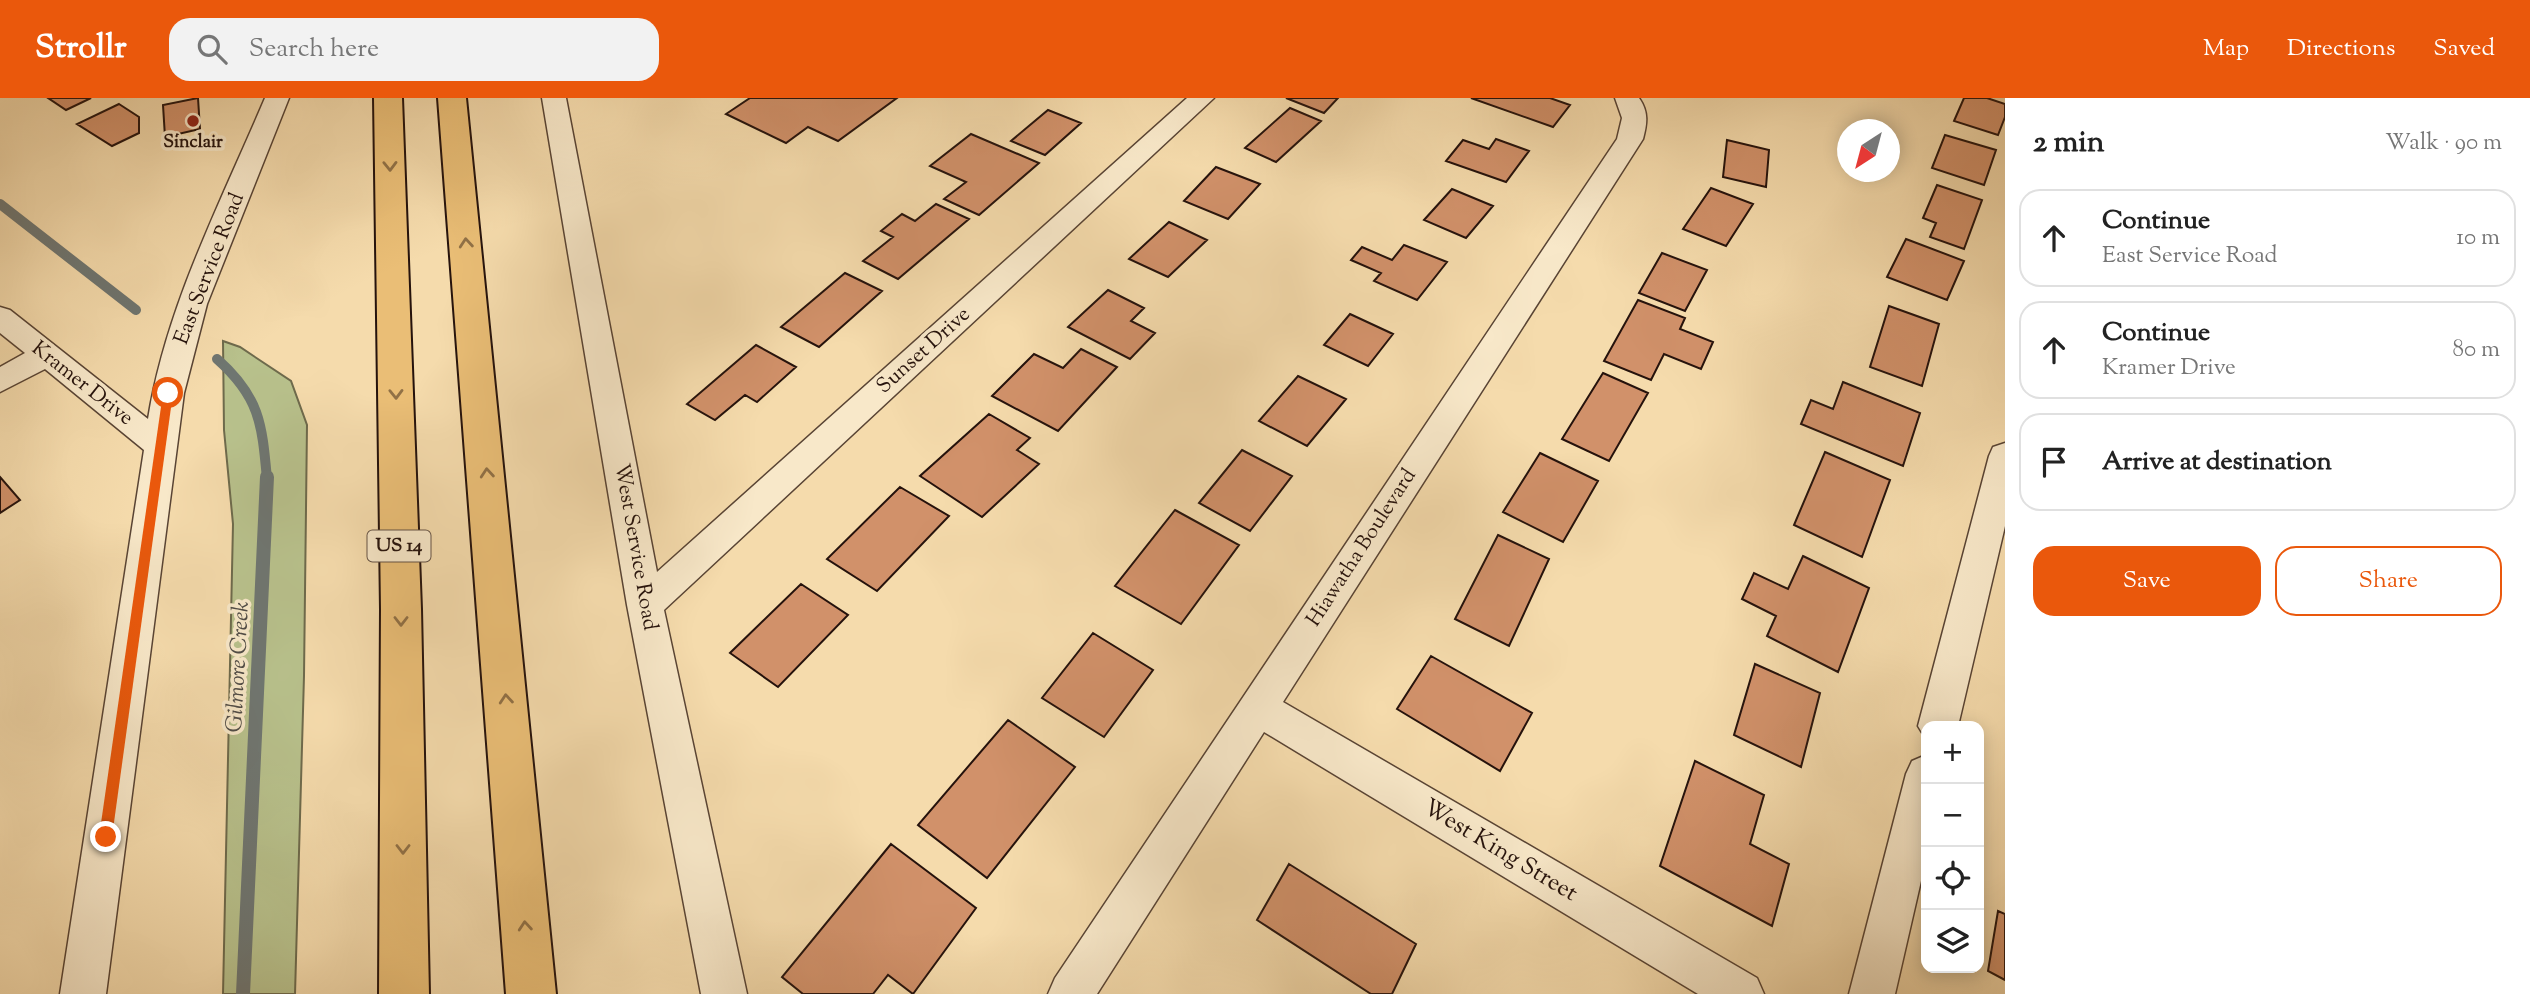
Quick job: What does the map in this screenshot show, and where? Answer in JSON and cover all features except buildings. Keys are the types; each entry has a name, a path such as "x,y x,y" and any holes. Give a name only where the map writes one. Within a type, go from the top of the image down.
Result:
{"highway":[{"name":"US 14","path":"388,98 401,609 404,994"},
{"path":"452,98 531,994"}],"street":[{"name":"East Service Road","path":"158,444 184,327 276,98"},
{"name":"West Service Road","path":"554,98 645,605 723,994"},
{"name":"Sunset Drive","path":"645,605 1202,98"},
{"name":"Hiawatha Boulevard","path":"1071,994 1630,139 1636,124 1633,106 1627,98"},
{"name":"Kramer Drive","path":"0,317 158,444"},
{"path":"0,381 45,355"},
{"path":"83,994 158,444"},
{"path":"1939,721 2005,456"},
{"name":"West King Street","path":"1258,708 1741,994"},
{"path":"1872,994 1924,784"}],"green space":[{"path":"223,341 240,347 291,381 307,425 304,676 295,994 223,994 233,524 224,430"}],"waterway":[{"name":"Gilmore Creek","path":"0,204 136,310"},
{"name":"Gilmore Creek","path":"217,359 242,386 256,413 263,442 267,478"},
{"name":"Gilmore Creek","path":"243,994 267,478"}],"place":[{"name":"Sinclair","path":"193,121"}],"route":[{"path":"106,837 158,444 168,393"}]}
